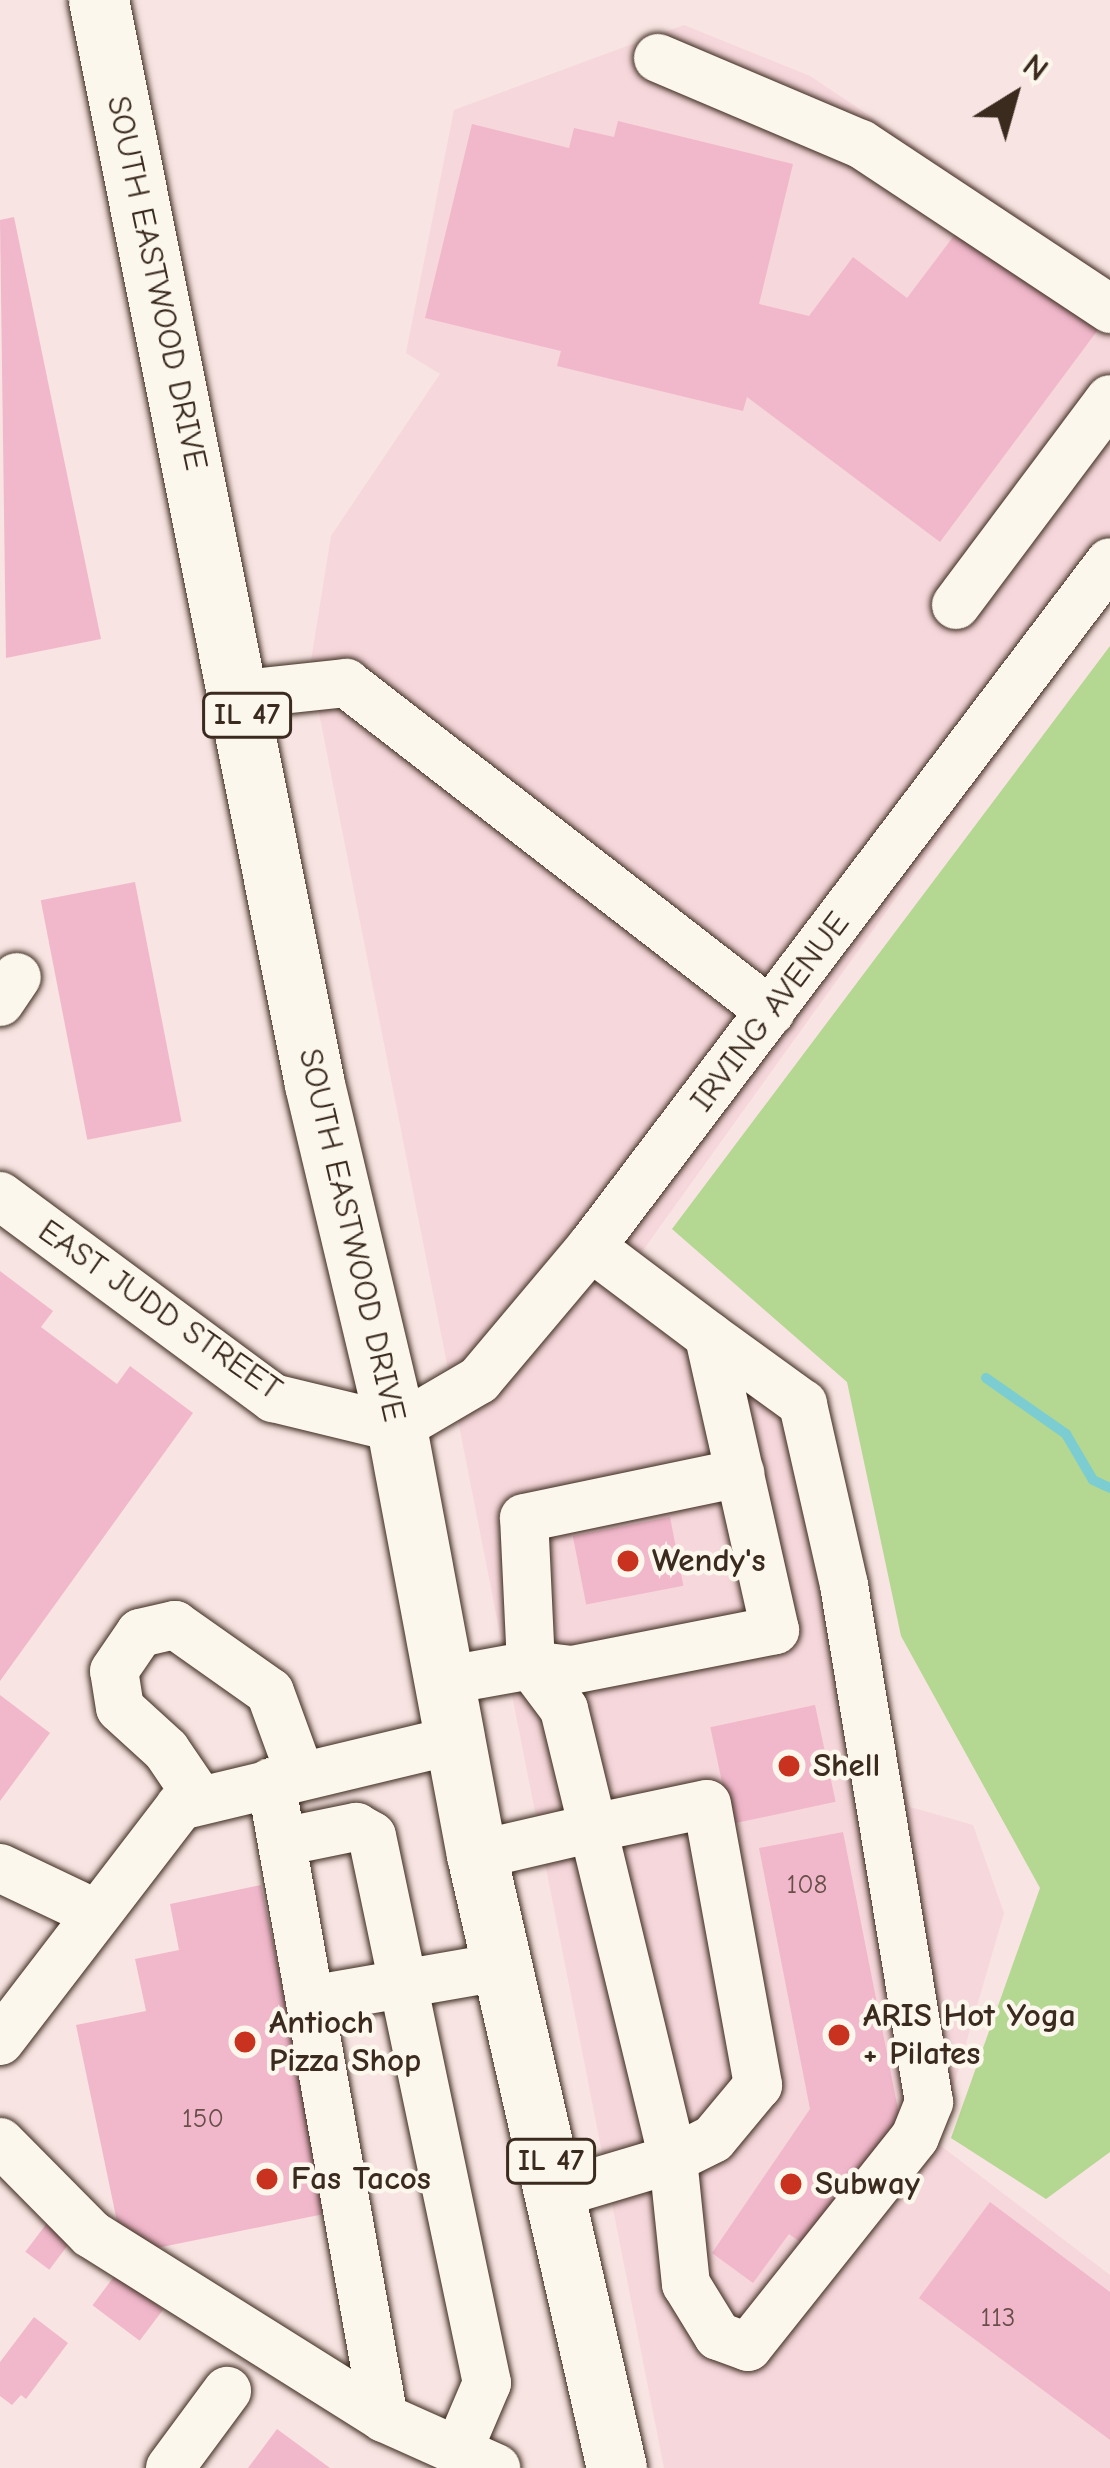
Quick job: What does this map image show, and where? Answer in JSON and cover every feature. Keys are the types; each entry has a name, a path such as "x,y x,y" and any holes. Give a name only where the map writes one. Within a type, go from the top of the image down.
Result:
{"main road":[{"name":"SOUTH EASTWOOD DRIVE","path":"99,0 243,694 315,1085 397,1428 477,1855 559,2193 603,2464"}],"street":[{"path":"658,58 861,144 1110,309"},
{"path":"956,604 1110,399"},
{"name":"IRVING AVENUE","path":"397,1428 479,1380 592,1246 1110,562"},
{"path":"243,694 346,683 771,1012"},
{"name":"EAST JUDD STREET","path":"0,1196 273,1398 397,1428"},
{"path":"592,1246 712,1349 803,1404 848,1607 929,2102 915,2137 748,2347 718,2336 686,2284 673,2159 564,1709 531,1665 524,1518 740,1473"},
{"path":"443,1681 531,1665 572,1670 775,1630 712,1349"},
{"path":"200,1800 166,1750 120,1708 114,1671 140,1633 176,1625 270,1692 286,1778 282,1842 385,2417"},
{"path":"0,2041 180,1806 455,1740"},
{"path":"477,1855 707,1804 758,2084 712,2139 673,2159 559,2193"},
{"path":"0,2142 91,2234 385,2417 477,2459 487,2383 407,1983 372,1836 356,1828 282,1842"},
{"path":"0,1868 97,1914"},
{"path":"310,2000 505,1966"},
{"path":"170,2468 227,2391"}],"shaded area":[{"path":"684,25 810,76 1110,277 1110,600 641,1253 812,1385 910,1807 973,1825 1004,1913 937,2143 1110,2275 1110,2468 664,2468 310,667 331,536 440,374 406,353 454,110"}],"green space":[{"path":"1110,646 1110,2152 1046,2199 951,2138 1040,1888 901,1636 847,1382 672,1229"}],"building":[{"path":"618,121 793,164 759,304 809,316 853,257 907,298 962,225 1100,327 940,542 747,397 743,411 557,366 561,351 425,318 472,124 569,148 574,128 614,137"},
{"path":"14,217 101,639 6,658 0,220"},
{"path":"135,882 182,1122 87,1140 41,900"},
{"path":"0,1271 53,1311 41,1327 117,1384 130,1366 193,1413 0,1681"},
{"name":"Wendy's","path":"670,1517 683,1586 586,1605 573,1536"},
{"path":"0,1695 50,1733 0,1801"},
{"name":"Shell","path":"815,1705 836,1802 731,1824 710,1727"},
{"path":"843,1832 901,2124 810,2249 789,2234 753,2283 712,2253 810,2109 759,1848"},
{"path":"261,1885 329,2213 147,2250 119,2231 76,2025 146,2011 135,1959 179,1950 170,1904"},
{"path":"990,2202 1110,2292 1110,2440 919,2298"},
{"path":"47,2223 71,2241 49,2270 25,2252"},
{"path":"116,2274 163,2310 140,2341 93,2305"},
{"path":"34,2317 68,2343 26,2399 21,2395 12,2405 0,2396 0,2362"},
{"path":"277,2429 330,2468 248,2468"}],"waterway":[{"path":"986,1378 1066,1434 1093,1480 1110,1488"}],"place":[{"name":"Wendy's","path":"628,1561"},
{"name":"Shell","path":"789,1766"},
{"name":"ARIS Hot Yoga + Pilates","path":"839,2035"},
{"name":"Antioch Pizza Shop","path":"245,2042"},
{"name":"Fas Tacos","path":"267,2179"},
{"name":"Subway","path":"791,2184"}]}
